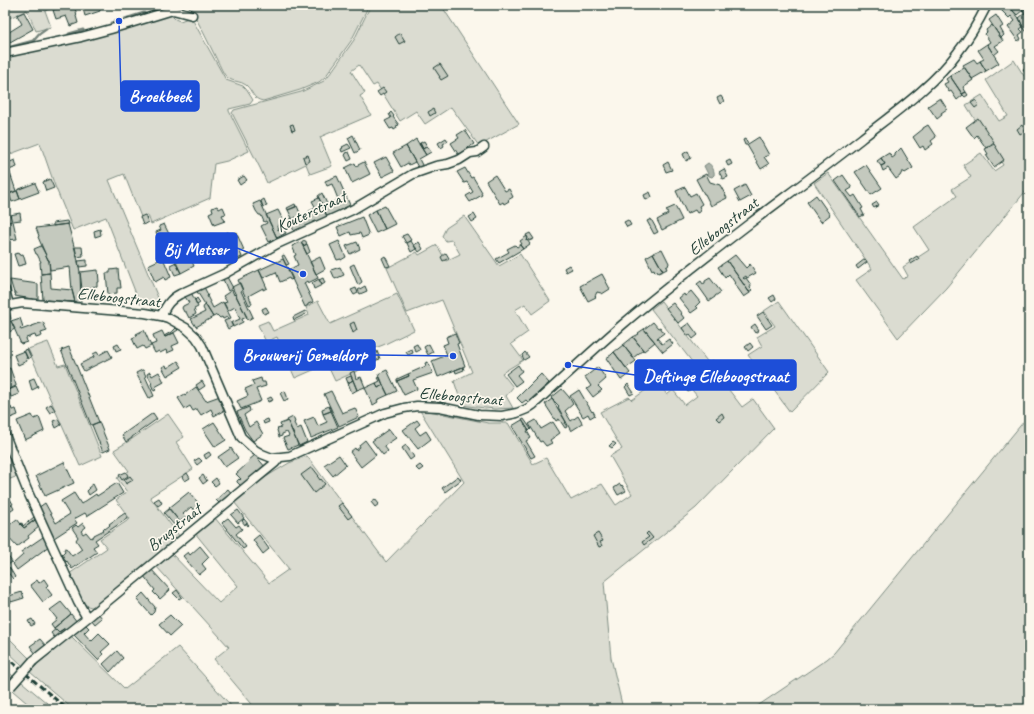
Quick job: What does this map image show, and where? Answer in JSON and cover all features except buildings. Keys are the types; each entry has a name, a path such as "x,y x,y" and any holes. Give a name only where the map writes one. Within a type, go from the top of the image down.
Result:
{"street":[{"name":"Elleboogstraat","path":"7,305 22,303 145,313 168,318 181,325 196,337 209,361 241,437 254,450 272,458 290,456 386,413 404,408 417,406 440,407 486,416 511,415 533,405 642,308 829,164 922,90 958,53 987,5"},
{"path":"5,53 81,37 173,10 192,15"},
{"name":"Kouterstraat","path":"161,316 166,306 173,298 180,294 226,273 277,244 352,210 413,174 459,160 470,153 477,152 484,147"},
{"path":"5,290 7,305"},
{"path":"5,436 27,490 78,602 87,618"},
{"name":"Brugstraat","path":"8,689 33,661 275,464 279,458"}],"shaded area":[{"path":"5,5 43,5 51,27 36,31 27,10 5,20"},
{"path":"188,5 369,5 351,41 325,77 319,82 300,90 263,101 255,97 246,85 226,77 200,25"},
{"path":"372,5 441,5 519,124 479,146 451,107 425,124 416,111 400,121 377,84 373,86 359,65 351,71 365,93 360,96 371,115 320,137 332,166 310,174 306,164 267,183 232,113 234,110 301,92 324,81 354,40"},
{"path":"169,15 180,21 191,17 226,80 243,86 253,100 250,104 229,109 249,151 227,161 214,164 210,198 151,224 148,215 141,217 124,174 109,180 159,300 140,304 106,217 73,230 55,186 40,143 5,156 5,57"},
{"path":"1014,60 1024,76 1029,73 1029,190 1024,193 946,288 898,338 856,280 872,269 814,183 828,173 903,279 908,276 903,267 929,250 914,227 957,196 952,189 971,177 963,165 981,153 994,171 1003,165 966,105 982,95 999,121 1008,116 986,80"},
{"path":"708,163 714,170 714,175 712,177 709,176 704,166"},
{"path":"464,216 499,266 520,254 550,301 532,314 525,304 515,310 528,332 511,344 523,360 502,373 513,387 506,396 513,408 495,409 462,405 454,381 472,372 442,300 407,313 387,268 417,252 419,255 437,245 446,261 460,254 452,240 446,241 442,236 446,228"},
{"path":"397,294 414,330 362,353 368,366 335,381 327,364 295,378 277,337 266,342 258,325 268,321 273,331 309,315 306,307 318,301 330,324"},
{"path":"661,301 742,407 753,399 774,428 696,508 604,582 611,658 623,709 256,709 214,659 229,647 156,566 171,553 219,603 238,586 195,533 215,518 269,583 289,569 234,502 264,478 289,463 307,456 386,562 464,482 419,409 488,423 508,423 533,464 546,458 571,500 602,484 616,505 632,494 610,456 622,449 600,412 629,397 632,400 658,381 667,395 673,390 685,405 697,396 679,374 693,363 651,309"},
{"path":"779,301 829,372 790,412 748,355 762,346 757,337 775,326 764,311"},
{"path":"48,342 58,366 65,364 102,456 80,466 28,349"},
{"path":"168,414 184,437 176,442 193,469 150,497 180,537 97,607 86,605 78,596 69,574 107,548 100,539 130,519 116,500 127,492 117,478 129,471 114,450"},
{"path":"1029,415 1029,709 753,709 834,653"},
{"path":"5,447 18,476 5,481"},
{"path":"5,634 30,659 23,666 5,649"},
{"path":"71,636 125,689 178,647 234,709 73,709 30,672"},
{"path":"5,669 14,677 6,685 5,684"},
{"path":"22,682 54,709 34,709 13,691"}],"waterway":[{"path":"153,10 167,5"},
{"path":"125,19 144,13"},
{"path":"111,23 119,21"},
{"path":"11,47 33,41 46,29"},
{"path":"69,34 83,30"}],"railway":[{"path":"5,656 67,709"}],"place":[{"name":"Broekbeek","path":"119,21"},
{"name":"Bij Metser","path":"303,274"},
{"name":"Brouwerij Gemeldorp","path":"453,356"},
{"name":"Deftinge Elleboogstraat","path":"568,365"}]}
